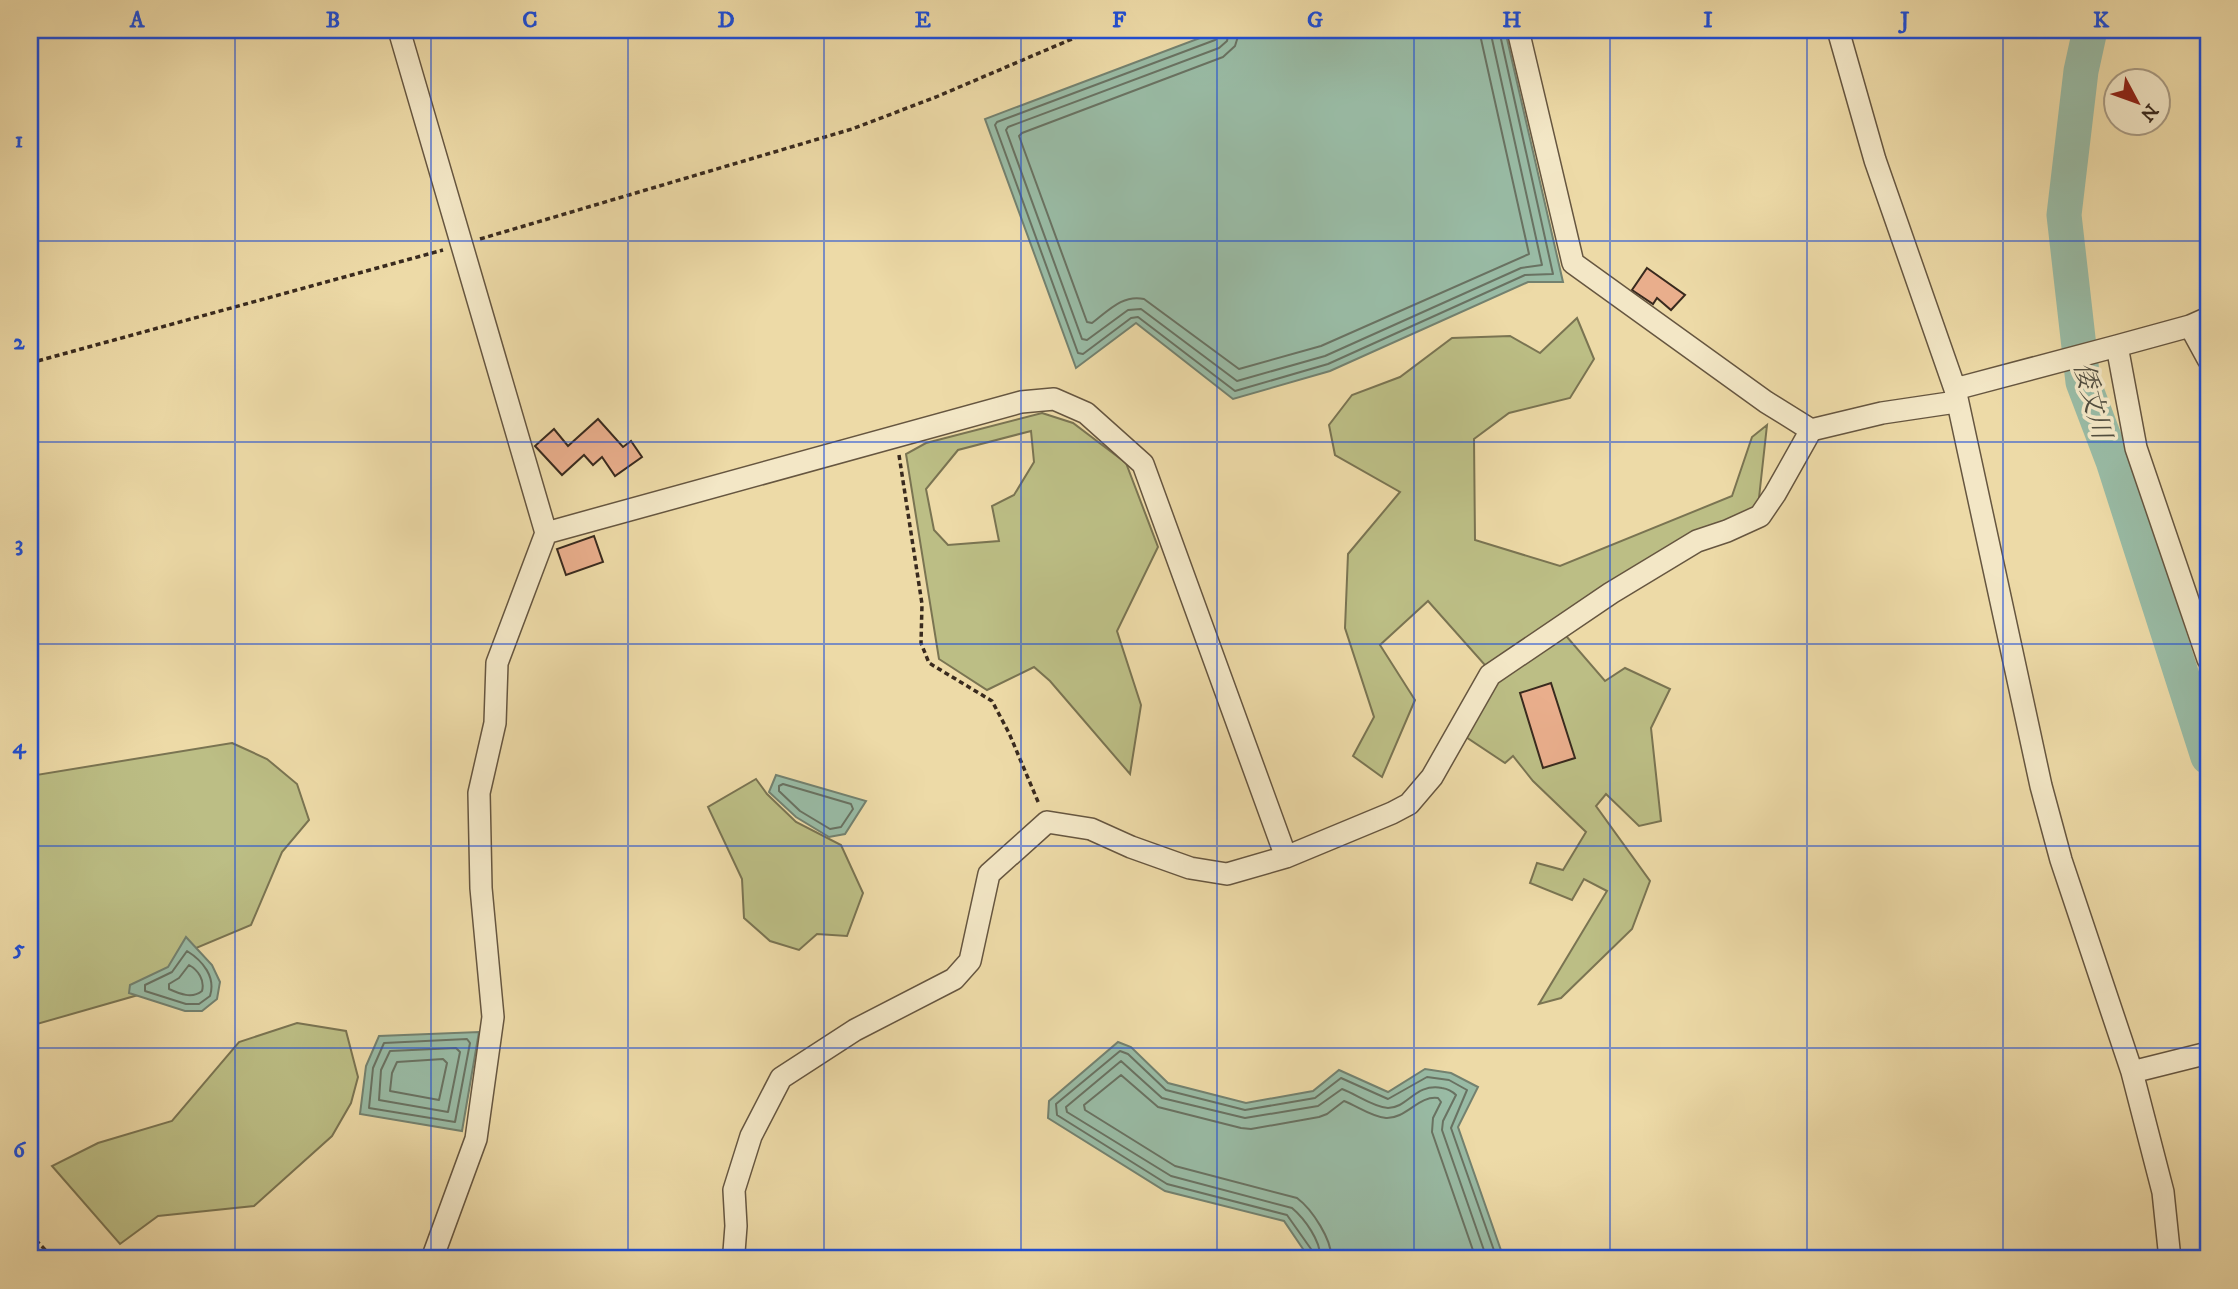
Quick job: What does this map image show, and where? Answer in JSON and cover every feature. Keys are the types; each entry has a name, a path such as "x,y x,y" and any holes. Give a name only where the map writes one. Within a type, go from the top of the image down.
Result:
{"street":[{"path":"400,30 546,533 497,663 495,723 480,793 481,888 493,1017 476,1139 432,1259"},
{"path":"1518,30 1573,263 1766,402 1811,430 1956,395 2044,366 2199,322 2208,359"},
{"path":"1838,30 1875,160 1956,395 2041,786 2061,860 2132,1072 2163,1192 2170,1259"},
{"path":"2113,348 2136,448 2208,659"},
{"path":"546,533 1021,402 1054,399 1086,413 1143,464 1286,857"},
{"path":"730,1259 734,1252 736,1226 734,1190 751,1136 781,1078 855,1030 954,979 970,961 989,874 1047,822 1091,829 1131,848 1190,868 1227,874 1286,857 1392,813 1409,804 1432,777 1490,675 1611,593 1697,541 1760,516 1811,430"},
{"path":"2132,1072 2208,1054"}],"path":[{"path":"30,363 462,244 852,129 936,97 1093,30"},
{"path":"896,437 922,604 921,643 929,663 992,701 1009,733 1047,822"},
{"path":"30,1234 54,1259"}],"green space":[{"path":"1577,318 1594,359 1570,398 1509,413 1474,439 1475,540 1560,566 1732,496 1752,437 1767,425 1758,507 1554,622 1605,681 1625,668 1670,689 1651,728 1661,821 1639,826 1606,794 1596,806 1650,881 1632,929 1561,998 1539,1004 1607,891 1584,879 1572,900 1530,883 1537,863 1563,870 1586,832 1533,781 1513,756 1505,763 1466,737 1485,665 1428,601 1380,645 1415,700 1382,777 1353,756 1374,717 1345,628 1348,554 1400,492 1335,455 1329,425 1352,395 1400,377 1452,338 1510,336 1540,353"},
{"path":"1042,413 1073,423 1126,463 1158,547 1117,631 1141,705 1130,774 1050,681 1034,667 987,690 939,659 906,454 926,443","holes":["1031,431 1034,462 1014,495 992,506 999,541 948,545 934,530 926,489 958,450"]},
{"path":"232,743 267,759 297,784 309,820 282,852 251,925 184,953 152,991 30,1026 30,776"},
{"path":"756,779 767,794 796,822 841,845 863,893 847,936 817,934 799,950 770,941 744,918 742,879 708,807"},
{"path":"297,1023 346,1031 358,1077 351,1103 332,1136 254,1206 158,1216 120,1244 52,1166 98,1143 172,1121 239,1042"}],"water":[{"path":"1221,30 1505,30 1563,282 1528,282 1330,371 1233,399 1136,323 1076,368 985,119"},
{"path":"776,775 866,801 845,834 829,837 796,817 769,792"},
{"path":"186,937 212,965 220,982 217,999 202,1011 185,1011 129,993 130,985 168,967"},
{"path":"479,1032 462,1131 360,1114 366,1066 379,1036"},
{"path":"1118,1042 1131,1047 1168,1083 1246,1103 1313,1091 1339,1070 1388,1092 1425,1069 1451,1073 1478,1087 1458,1127 1504,1259 1304,1259 1305,1252 1284,1221 1165,1191 1048,1118 1049,1101"}],"building":[{"path":"1647,268 1685,295 1671,310 1657,298 1653,304 1632,290"},
{"path":"598,419 623,447 631,441 642,457 615,476 602,457 593,465 584,455 562,475 535,446 554,429 568,446"},
{"path":"594,536 603,562 566,575 557,549"},
{"path":"1551,683 1575,758 1543,768 1520,693"}],"waterway":[{"name":"倭文川","path":"2090,30 2081,71 2064,215 2083,382 2113,461 2208,757"}]}
